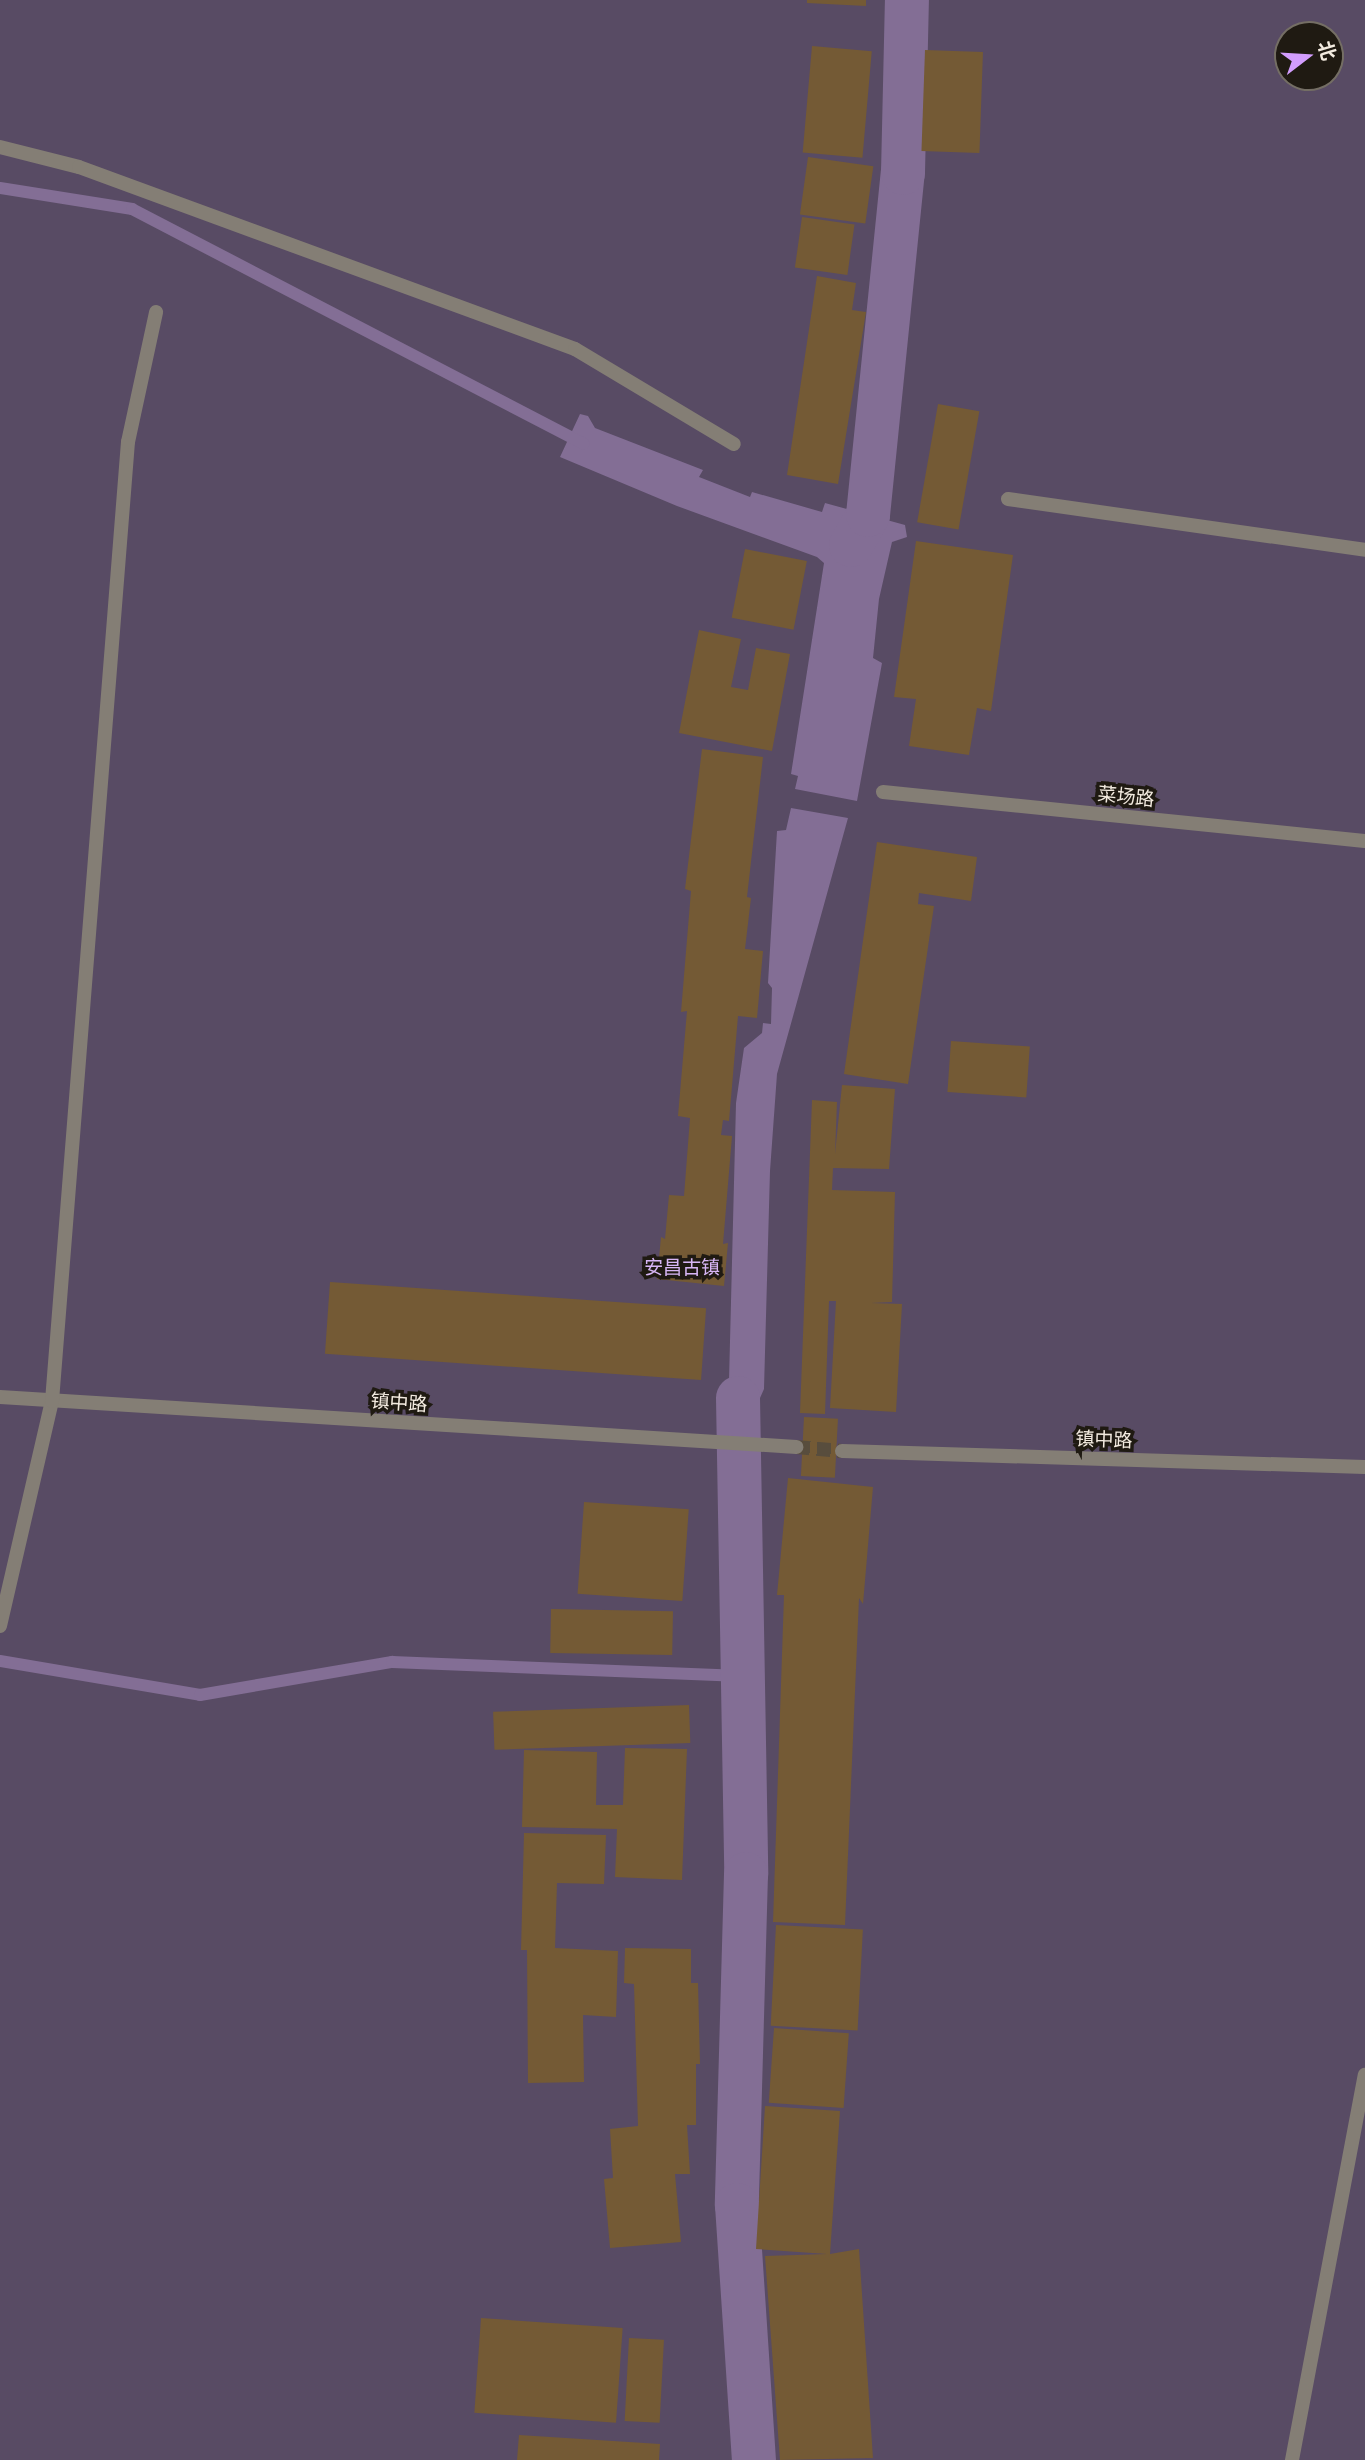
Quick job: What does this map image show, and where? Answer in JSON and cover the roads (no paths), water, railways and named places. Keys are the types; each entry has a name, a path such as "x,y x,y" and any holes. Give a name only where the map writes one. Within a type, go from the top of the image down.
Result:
{"street":[{"path":"0,147 79,167 575,349 734,444"},
{"path":"0,1626 52,1401 128,442 156,312"},
{"path":"1008,499 1365,550"},
{"name":"菜场路","path":"883,792 1365,841"},
{"name":"镇中路","path":"0,1397 796,1447"},
{"name":"镇中路","path":"842,1451 1365,1467"},
{"path":"1293,2460 1365,2076"}],"waterway":[{"path":"851,545 868,515 903,173 907,0"},
{"path":"0,188 132,209 584,444"},
{"path":"738,1398 746,1874 737,2205 754,2460"},
{"path":"0,1661 200,1695 392,1662 742,1676"}],"tunnel":[{"path":"796,1447 842,1451"}],"park label":[{"name":"安昌古镇","path":"682,1268"}]}
